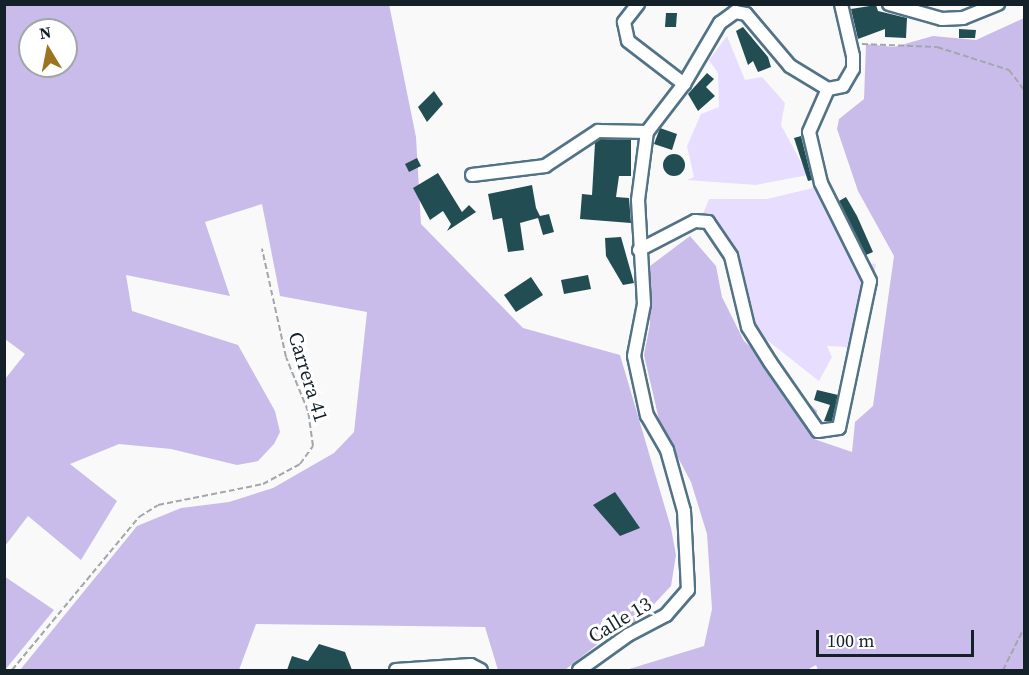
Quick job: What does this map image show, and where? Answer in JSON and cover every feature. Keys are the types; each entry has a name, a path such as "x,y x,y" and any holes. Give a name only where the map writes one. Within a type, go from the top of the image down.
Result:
{"street":[{"path":"638,4 624,22 628,41 684,84"},
{"path":"828,89 809,132 821,183 870,281 839,428 818,431 748,327 731,256 708,222 695,221 639,250 638,201 646,132 684,84 720,23 740,12 776,55 828,89 843,86 853,69 841,4"},
{"path":"889,4 942,19 963,18 998,4"},
{"path":"472,175 545,166 598,131 646,132"},
{"name":"Calle 13","path":"579,670 681,603 690,556 684,511 667,450 647,416 634,356 644,304 639,250"},
{"path":"396,670 471,665 481,670"}],"path":[{"path":"850,44 937,47 1009,70 1024,90"},
{"name":"Carrera 41","path":"12,670 139,517 158,505 263,484 300,464 313,446 308,411 286,357 262,249"},
{"path":"1003,670 1024,628"}],"shaded area":[{"path":"389,4 416,137 421,224 523,328 620,355 671,528 676,555 671,586 640,619 609,635 565,670 498,670 485,627 256,624 239,670 20,670 137,526 181,508 229,502 273,488 334,453 354,432 367,312 280,296 262,204 205,222 230,296 126,275 132,311 238,345 275,411 280,432 274,444 258,461 237,465 171,449 119,444 70,464 117,501 81,560 28,516 5,546 5,379 25,354 5,339 5,5"},
{"path":"1024,18 1024,670 818,670 816,665 807,670 626,670 704,646 712,609 707,534 691,482 660,424 644,355 650,324 646,269 690,236 716,266 722,297 744,341 817,411 814,439 852,452 855,422 873,406 894,256 858,191 837,129 839,119 864,99 866,44 894,47 933,36 976,40"},
{"path":"727,36 745,80 762,77 785,103 781,125 808,175 756,185 687,180 694,177 687,146 701,114 719,107 718,73 709,60"},
{"path":"817,187 856,262 876,264 857,370 846,347 827,346 832,357 819,381 754,330 726,251 715,247 702,216 709,199 767,199"},
{"path":"4,576 54,610 5,670 4,670"}],"building":[{"path":"876,5 878,11 907,18 906,38 885,37 885,29 858,39 851,9"},
{"path":"666,13 677,13 676,27 665,27"},
{"path":"743,27 768,57 771,67 758,72 753,61 748,65 736,31"},
{"path":"959,29 976,30 975,38 959,38"},
{"path":"707,73 714,79 706,87 715,96 698,111 688,94"},
{"path":"434,91 443,104 427,122 418,107"},
{"path":"660,128 677,134 672,150 654,144"},
{"path":"801,136 812,180 808,181 794,138"},
{"path":"600,139 631,140 631,176 619,176 616,197 629,198 631,223 580,219 582,194 592,195 595,143"},
{"path":"674,154 684,161 685,165 678,175 674,176 664,169 663,165 670,155"},
{"path":"417,158 421,166 409,172 405,164"},
{"path":"438,173 462,212 469,205 476,212 447,231 451,224 443,211 430,220 413,188"},
{"path":"532,185 536,208 540,216 549,214 554,232 543,235 538,218 520,223 524,250 508,252 502,218 493,220 488,194"},
{"path":"846,197 873,252 866,255 839,201"},
{"path":"621,237 634,283 623,285 606,256 605,238"},
{"path":"588,275 591,289 564,294 561,280"},
{"path":"531,277 543,295 516,312 504,295"},
{"path":"817,390 838,395 832,421 824,421 830,405 814,400"},
{"path":"615,492 640,528 620,536 593,505"},
{"path":"319,644 345,652 352,670 287,670 292,656 308,661"}]}
